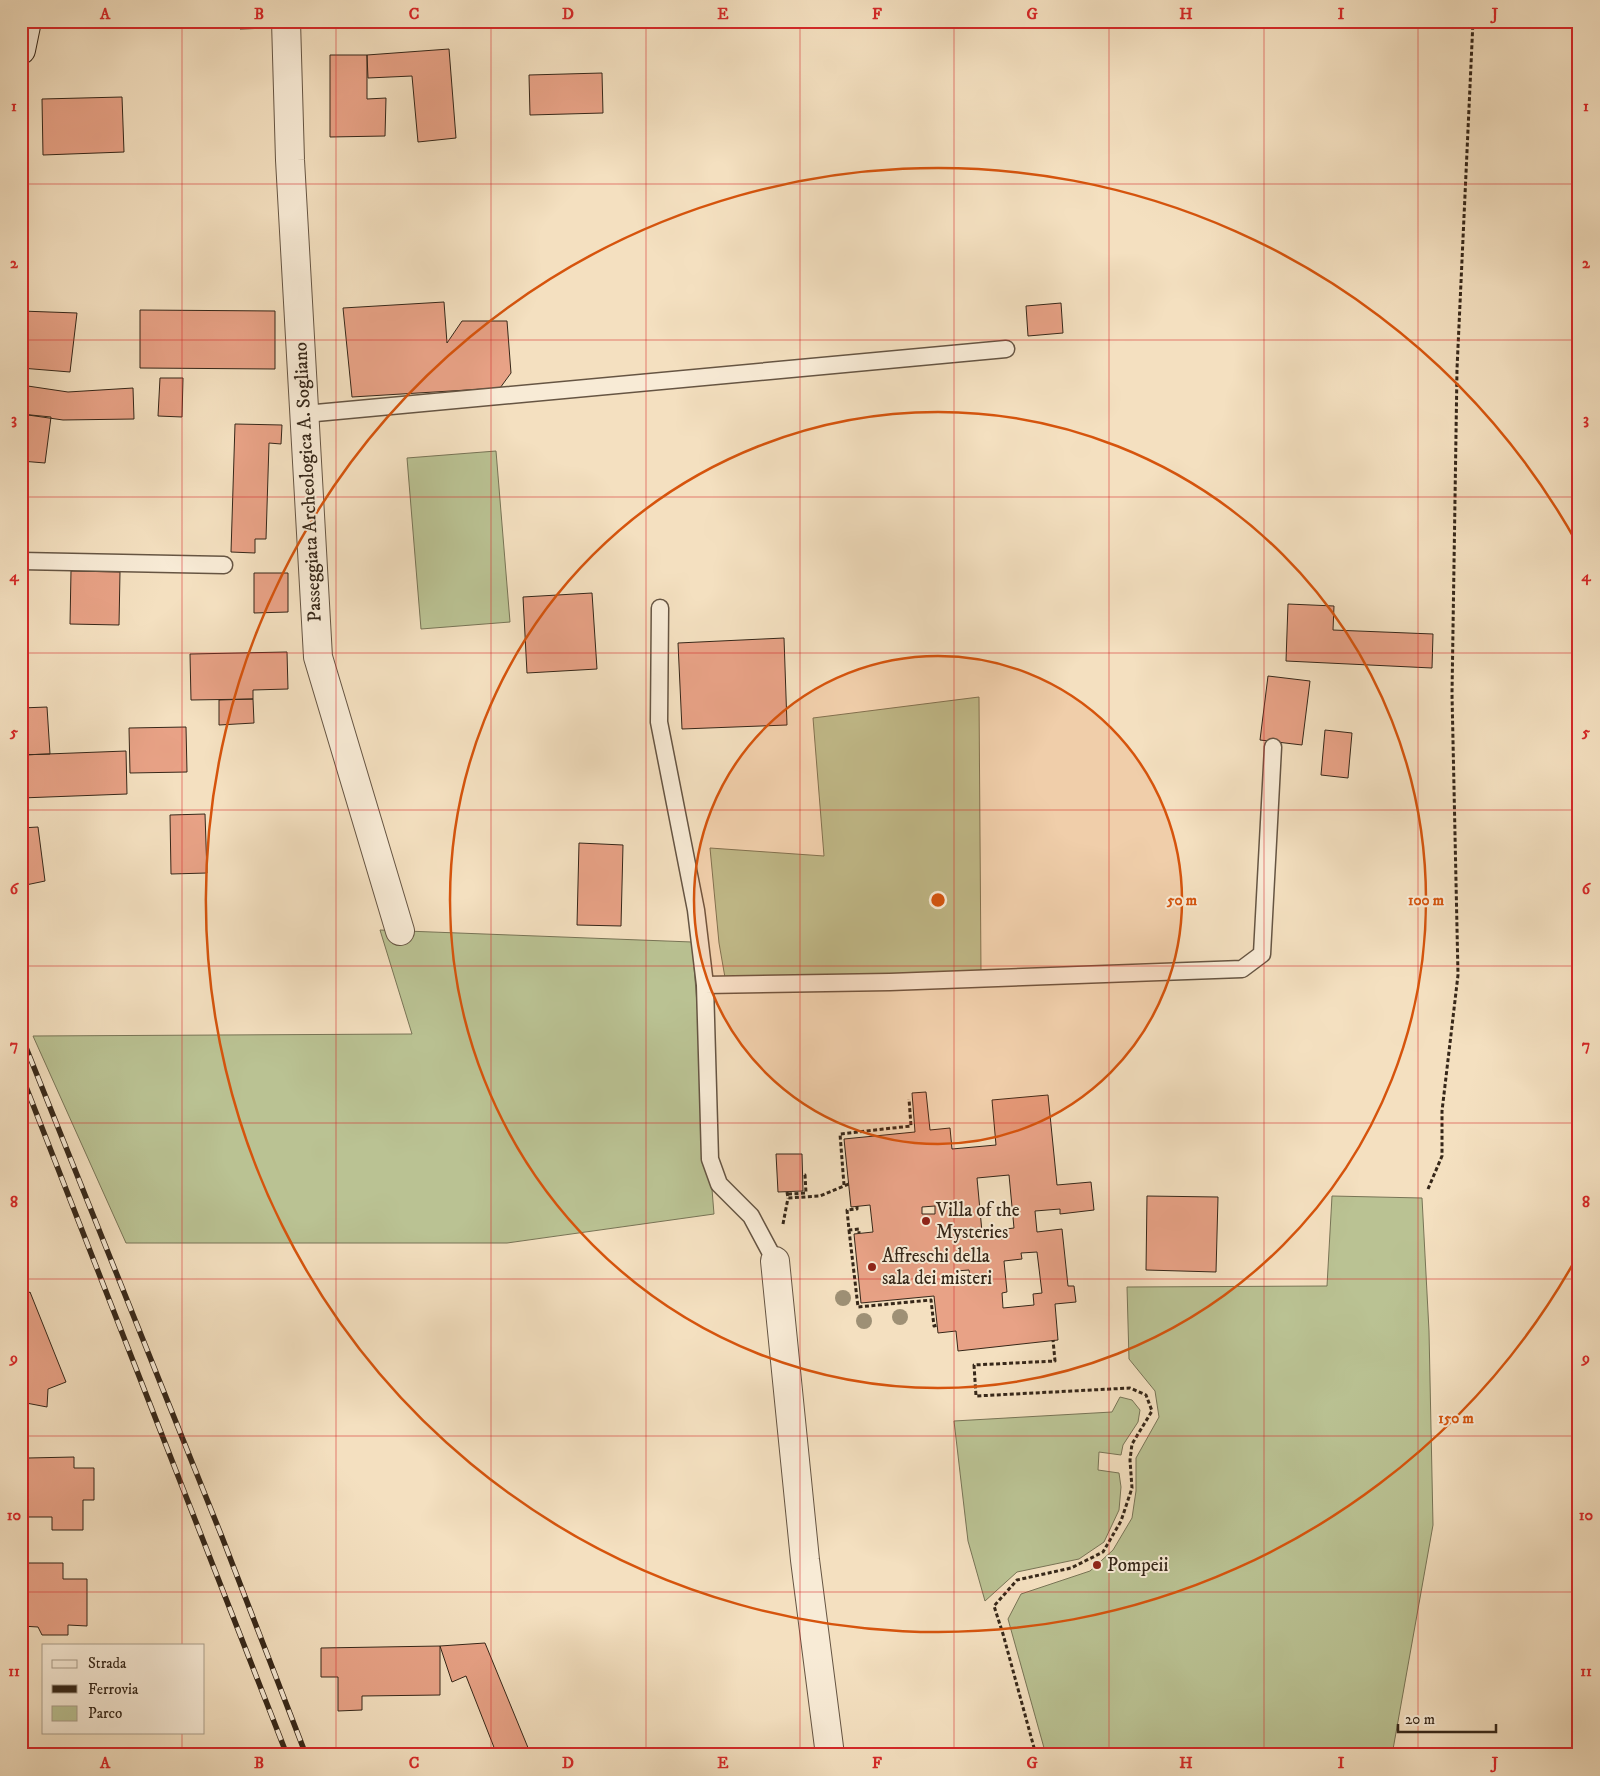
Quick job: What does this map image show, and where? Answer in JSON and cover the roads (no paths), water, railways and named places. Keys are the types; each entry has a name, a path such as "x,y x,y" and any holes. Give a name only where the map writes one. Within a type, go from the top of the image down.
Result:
{"street":[{"path":"21,50 28,21"},
{"name":"Passeggiata Archeologica A. Sogliano","path":"286,21 290,160 318,656 400,931"},
{"path":"775,1261 805,1560 830,1755"}],"lane":[{"path":"305,414 1006,349"},
{"path":"21,561 224,565"},
{"path":"660,608 660,722 696,910 705,985 710,1159 719,1184 751,1216 775,1261"},
{"path":"705,985 890,982 1242,969 1262,954 1273,748"}],"railway":[{"path":"21,1035 222,1537 306,1755"},
{"path":"21,1074 287,1755"}],"place":[{"name":"Villa of the Mysteries","path":"926,1221"},
{"name":"Affreschi della sala dei misteri","path":"872,1267"},
{"name":"Pompeii","path":"1097,1565"}]}
